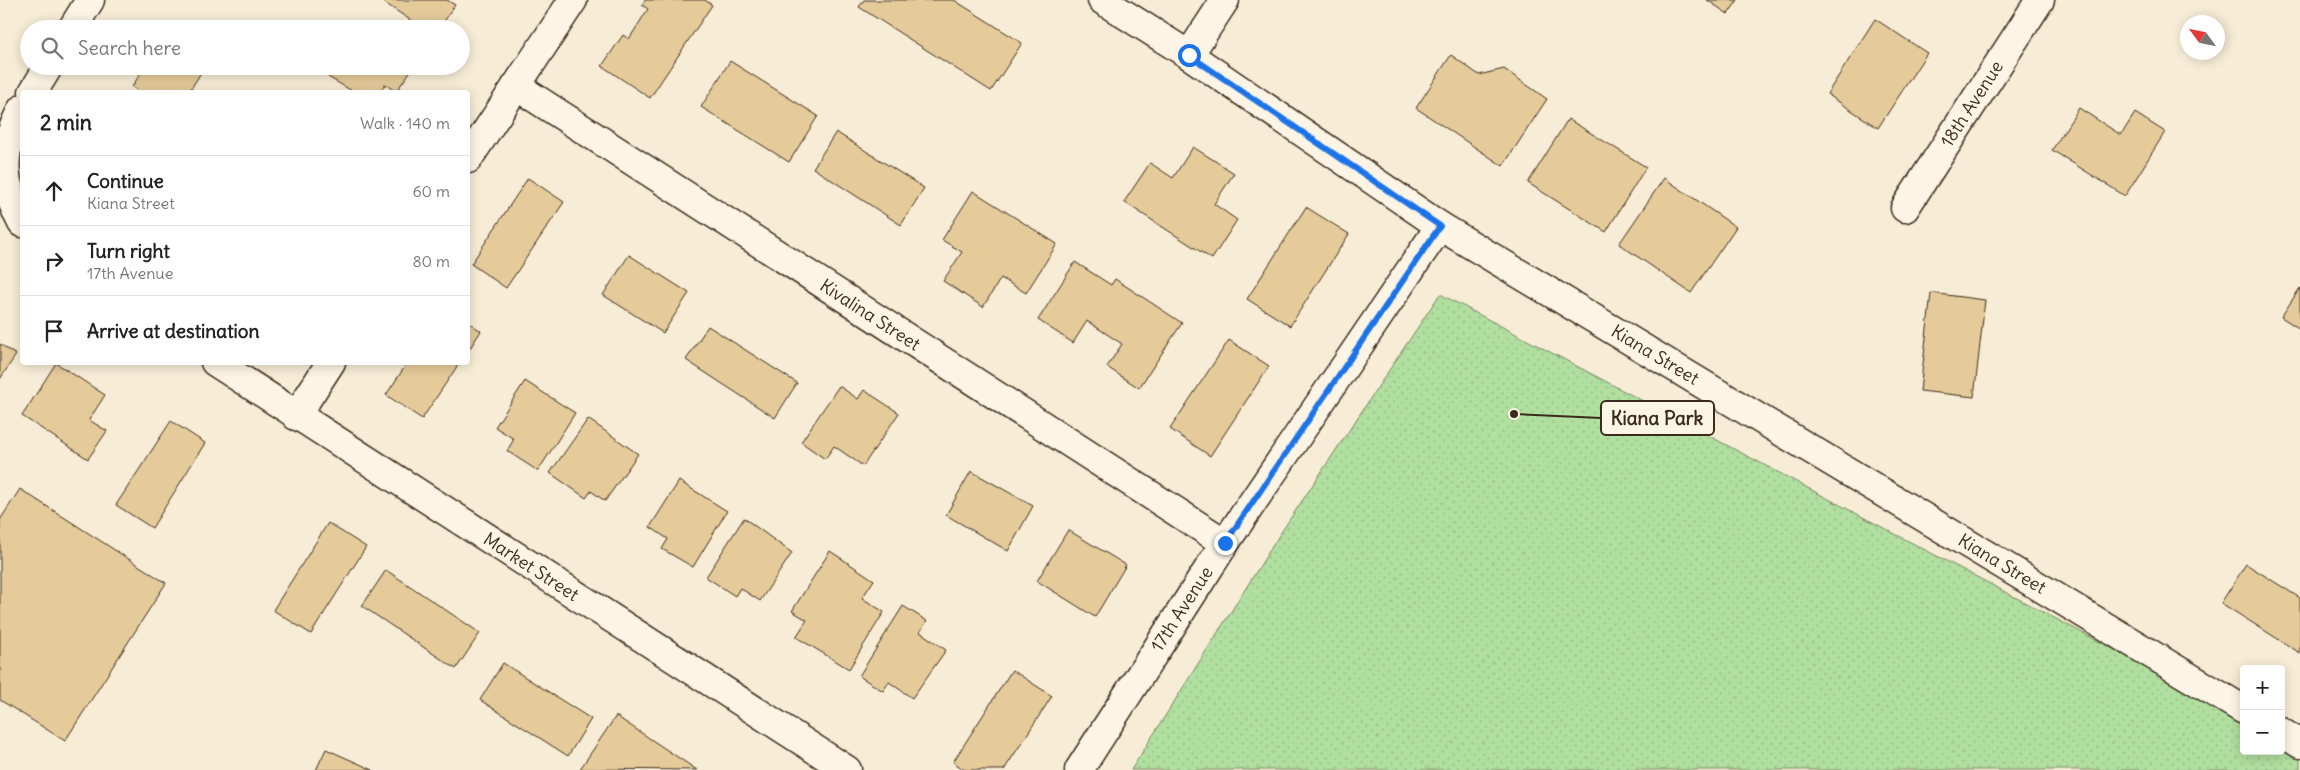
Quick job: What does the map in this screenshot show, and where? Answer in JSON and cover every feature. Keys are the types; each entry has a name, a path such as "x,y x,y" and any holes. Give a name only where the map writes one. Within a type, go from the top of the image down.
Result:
{"street":[{"path":"78,20 90,0"},
{"path":"470,155 573,0"},
{"name":"Kiana Street","path":"1102,0 1189,55 1440,226 2240,708"},
{"path":"1189,55 1225,0"},
{"name":"18th Avenue","path":"1905,208 2040,0"},
{"path":"34,90 43,75"},
{"name":"Kivalina Street","path":"516,86 1225,543"},
{"path":"20,113 7,138 2,164 5,188 20,219"},
{"name":"17th Avenue","path":"1078,770 1225,543 1440,226"},
{"name":"Market Street","path":"220,365 847,770"},
{"path":"296,416 329,365"},
{"path":"2285,735 2300,744"}],"green space":[{"path":"1440,294 2240,716 2240,755 2285,755 2285,740 2300,748 2300,770 1131,770 1280,534"}],"building":[{"path":"380,0 447,0 455,5 445,20 410,20"},
{"path":"645,0 705,0 712,5 650,98 602,66 623,35 629,39 648,9 642,5"},
{"path":"864,0 954,0 1022,43 991,91 859,7"},
{"path":"1707,0 1738,0 1728,14"},
{"path":"1875,19 1927,53 1878,128 1827,94"},
{"path":"1451,55 1479,75 1504,69 1547,99 1503,166 1416,108"},
{"path":"730,61 818,116 789,162 701,107"},
{"path":"139,75 199,75 190,90 137,90 132,87"},
{"path":"329,75 408,75 397,90 393,90 385,84 381,90 351,90 328,77"},
{"path":"2079,108 2121,135 2135,113 2165,132 2125,196 2052,150"},
{"path":"1568,119 1646,167 1606,232 1528,183"},
{"path":"836,132 924,188 901,225 813,168"},
{"path":"1193,147 1234,173 1214,204 1237,220 1212,259 1124,202 1150,163 1173,178"},
{"path":"528,178 564,202 506,288 471,264"},
{"path":"1664,178 1736,227 1691,293 1619,244"},
{"path":"973,191 1057,244 1026,293 1001,278 983,307 943,281 962,252 942,240"},
{"path":"1306,207 1349,234 1290,326 1247,299"},
{"path":"629,255 689,293 663,333 603,295"},
{"path":"1075,262 1111,285 1115,279 1182,323 1139,388 1107,367 1122,344 1087,321 1073,343 1038,320"},
{"path":"2300,288 2300,329 2281,317"},
{"path":"1931,293 1985,300 1974,397 1920,391"},
{"path":"470,323 481,331 470,348"},
{"path":"708,326 797,383 775,418 686,360"},
{"path":"1229,340 1269,366 1210,456 1170,429"},
{"path":"0,344 16,355 0,379"},
{"path":"55,365 59,365 105,395 89,420 107,431 88,459 22,416"},
{"path":"406,365 458,365 422,419 386,395"},
{"path":"525,381 575,413 538,471 507,451 514,439 495,427"},
{"path":"839,386 858,399 864,390 899,413 863,466 834,446 825,459 801,442"},
{"path":"588,419 638,454 605,501 591,491 586,498 550,473"},
{"path":"171,421 205,443 152,528 116,505"},
{"path":"971,471 1033,506 1008,551 946,515"},
{"path":"679,481 727,511 693,567 662,549 668,539 650,527"},
{"path":"20,489 166,583 65,741 0,700 0,520"},
{"path":"744,518 792,553 760,601 740,588 735,596 706,577"},
{"path":"328,523 366,547 311,634 273,610"},
{"path":"1068,530 1126,565 1095,617 1037,581"},
{"path":"830,551 874,580 862,598 884,612 849,669 796,637 807,620 792,611"},
{"path":"2246,564 2300,598 2300,653 2221,603"},
{"path":"386,570 480,633 456,669 362,606"},
{"path":"903,606 927,621 920,632 946,650 912,698 889,682 883,691 859,676"},
{"path":"503,663 591,719 568,756 480,700"},
{"path":"1012,670 1052,696 1004,770 965,770 953,762"},
{"path":"616,716 697,770 580,769"},
{"path":"326,749 373,770 316,770"}],"place":[{"name":"Kiana Park","path":"1514,414"}],"route":[{"path":"1189,55 1440,226 1225,543"}]}
